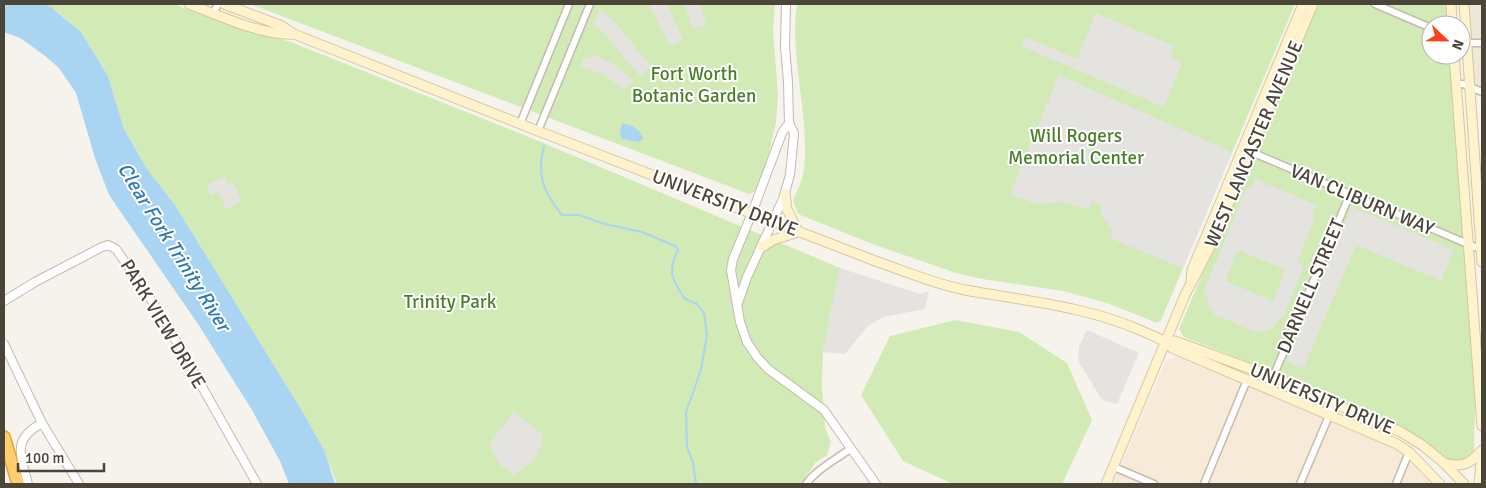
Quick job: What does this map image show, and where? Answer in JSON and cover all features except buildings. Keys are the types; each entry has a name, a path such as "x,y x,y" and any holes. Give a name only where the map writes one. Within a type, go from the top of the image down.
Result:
{"highway":[{"path":"4,437 18,484"}],"main road":[{"name":"UNIVERSITY DRIVE","path":"189,4 213,14 280,35 294,34"},
{"name":"UNIVERSITY DRIVE","path":"224,4 282,26 294,34 520,124 798,232 932,281 964,290 1056,304 1098,315 1131,326 1166,341 1175,341 1272,378 1401,432 1422,445 1444,463 1464,484"},
{"name":"WEST LANCASTER AVENUE","path":"1106,484 1191,281 1195,278 1211,245 1303,4"},
{"name":"WEST LANCASTER AVENUE","path":"1247,150 1313,4"},
{"path":"1455,65 1480,377 1482,426"},
{"path":"1467,65 1475,147 1482,262"},
{"path":"1459,130 1473,130"},
{"path":"1460,147 1475,147"},
{"path":"762,247 773,240 798,232 787,210 785,193"},
{"name":"UNIVERSITY DRIVE","path":"1166,341 1172,348 1397,444 1409,452 1440,484"},
{"path":"1247,380 1272,378"},
{"path":"1444,463 1456,466 1463,465 1482,451"},
{"path":"1479,484 1482,451"}],"street":[{"path":"213,14 218,4"},
{"path":"520,124 569,4"},
{"path":"538,131 590,4"},
{"path":"737,305 785,193 790,175 794,133 789,123 785,47 786,4"},
{"path":"1375,4 1421,24"},
{"path":"1456,84 1482,92"},
{"path":"789,123 782,133 733,259 731,270 740,322 747,342 757,357 768,369 824,410 876,484"},
{"name":"VAN CLIBURN WAY","path":"1247,150 1482,250"},
{"name":"DARNELL STREET","path":"1272,378 1350,194"},
{"name":"PARK VIEW DRIVE","path":"4,301 35,282 102,247 108,246 116,249 162,316 257,484"},
{"path":"4,344 42,423 79,484"},
{"path":"1204,484 1247,380"},
{"path":"1300,484 1334,404"},
{"path":"28,484 21,446 24,436 42,423"},
{"path":"806,484 824,466 850,449"},
{"path":"1396,484 1409,452"},
{"path":"1114,467 1154,484"}],"shaded area":[{"path":"649,4 667,4 683,40 670,46"},
{"path":"684,4 700,4 707,24 693,29"},
{"path":"1467,4 1482,4 1482,89 1473,86 1471,15 1468,15"},
{"path":"600,10 613,20 651,66 640,76 601,30 593,24"},
{"path":"1096,13 1174,46 1170,57 1182,63 1164,107 1021,46 1025,37 1077,59"},
{"path":"591,54 614,64 634,81 623,90 605,75 580,66 584,58 589,59"},
{"path":"1059,75 1232,152 1183,268 1111,239 1112,230 1100,213 1103,207 1092,202 1087,210 1062,202 1036,204 1010,194"},
{"path":"225,177 228,184 233,182 242,202 226,209 218,192 211,195 206,185"},
{"path":"1255,179 1317,205 1312,217 1315,218 1297,262 1304,266 1283,317 1268,331 1256,332 1213,314 1215,311 1208,306 1207,296 1203,293 1247,187 1251,188","holes":["1238,250 1285,270 1273,301 1225,281"]},
{"path":"1352,207 1454,250 1441,281 1356,245 1303,369 1287,361"},
{"path":"840,268 920,294 929,291 925,309 883,317 867,327 845,354 823,352"},
{"path":"1087,330 1139,353 1117,404 1102,400 1078,361 1079,346"},
{"path":"1177,357 1406,453 1434,484 1113,484 1166,361"},
{"path":"514,411 544,436 536,458 514,475 500,465 489,445"}],"green space":[{"name":"Trinity Park","path":"44,4 174,4 220,22 291,42 541,142 840,268 823,352 822,385 825,428 831,442 827,455 815,463 801,484 337,484 325,452 304,414 175,205 147,169 124,129 108,76 81,32 60,14"},
{"name":"Fort Worth Botanic Garden","path":"250,4 775,4 773,31 778,95 776,122 769,153 756,191 749,194"},
{"name":"Will Rogers Memorial Center","path":"797,4 1295,4 1161,320 1157,323 1107,303 1063,291 982,279 956,273 875,245 798,214 793,201 803,173 805,149 797,65 795,24"},
{"path":"1317,4 1447,4 1448,15 1421,15 1421,65 1452,65 1475,400 1474,450 1469,459 1465,463 1450,462 1412,433 1279,374 1184,337 1179,329"},
{"path":"955,320 1019,332 1067,363 1092,420 1062,484 953,484 903,461 861,395 890,336"}],"water":[{"name":"Clear Fork Trinity River","path":"4,4 44,4 52,8 81,32 108,76 124,129 147,169 175,205 304,414 325,452 335,484 289,484 280,461 252,410 198,324 109,195 95,158 76,93 59,68 44,55 20,38 4,32"},
{"path":"622,123 635,128 643,139 639,142 621,139"}],"waterway":[{"path":"544,146 541,166 543,184 550,199 562,215 579,215 605,224 642,232 675,246 678,250 673,264 672,276 685,299 697,304 704,313 707,335 701,370 686,412 687,447 693,463 696,484"}]}
